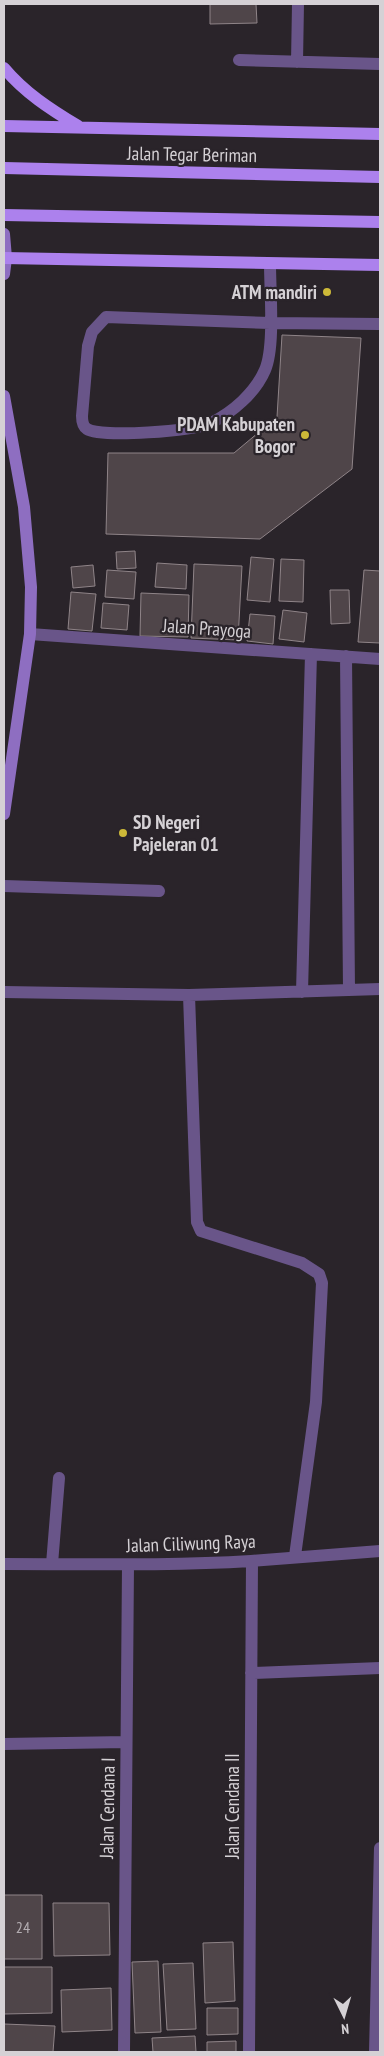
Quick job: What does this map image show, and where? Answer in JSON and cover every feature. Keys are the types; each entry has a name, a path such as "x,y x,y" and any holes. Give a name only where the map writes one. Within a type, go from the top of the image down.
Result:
{"main road":[{"path":"4,68 16,82 41,103 79,127"},
{"name":"Jalan Tegar Beriman","path":"4,126 380,134"},
{"name":"Jalan Tegar Beriman","path":"4,168 380,177"},
{"path":"4,215 380,222"},
{"path":"4,234 4,274"},
{"path":"5,258 270,264 380,264"},
{"path":"4,396 24,507 32,587 30,634 4,814"}],"street":[{"path":"297,62 298,4"},
{"path":"239,60 380,64"},
{"path":"270,264 270,323 269,349 265,370 245,400 211,424 196,429 138,433 96,432 86,429 83,424 83,399 88,346 92,332 106,317 270,323 380,324"},
{"name":"Jalan Prayoga","path":"30,634 380,659"},
{"path":"302,992 311,654"},
{"path":"346,656 350,990"},
{"path":"4,886 160,891"},
{"path":"4,992 189,995 380,989"},
{"path":"189,995 197,1222 201,1231 302,1264 319,1274 322,1284 316,1402 295,1556"},
{"path":"52,1564 59,1478"},
{"name":"Jalan Ciliwung Raya","path":"4,1564 128,1565 252,1560 380,1551"},
{"name":"Jalan Cendana II","path":"249,2052 252,1560"},
{"name":"Jalan Cendana I","path":"124,2052 128,1565"},
{"path":"251,1673 380,1668"},
{"path":"4,1744 126,1742"},
{"path":"375,2052 380,1848"}],"building":[{"path":"210,4 256,4 257,23 210,24"},
{"name":"PDAM Kabupaten Bogor","path":"282,335 361,338 352,469 260,539 106,534 108,453 234,453 277,417"},
{"path":"135,551 136,568 117,569 116,552"},
{"path":"251,557 274,559 270,602 247,600"},
{"path":"281,559 304,560 303,602 279,601"},
{"path":"157,563 187,565 186,589 155,587"},
{"path":"194,564 242,566 238,640 191,638"},
{"path":"93,565 95,586 73,588 71,567"},
{"path":"107,570 136,572 134,599 105,597"},
{"path":"364,570 380,571 380,643 358,642"},
{"path":"330,590 349,590 350,623 331,624"},
{"path":"71,592 96,594 92,631 68,629"},
{"path":"141,593 189,595 188,637 140,636"},
{"path":"103,603 129,605 127,630 101,628"},
{"path":"283,610 307,613 304,642 279,639"},
{"path":"250,614 275,616 273,644 247,641"},
{"path":"4,1895 42,1895 42,1959 4,1959"},
{"path":"53,1903 109,1903 110,1955 54,1956"},
{"path":"233,1942 235,2001 205,2003 203,1943"},
{"path":"158,1961 161,2032 135,2033 132,1962"},
{"path":"193,1963 196,2029 167,2030 163,1964"},
{"path":"4,1967 52,1967 52,2013 4,2014"},
{"path":"111,1988 112,2030 62,2032 61,1990"},
{"path":"207,2008 238,2008 238,2034 207,2035"},
{"path":"4,2024 55,2026 53,2052 4,2052"},
{"path":"195,2036 196,2052 153,2052 152,2038"},
{"path":"236,2041 236,2052 207,2052 207,2042"}],"place":[{"name":"ATM mandiri","path":"327,292"},
{"name":"PDAM Kabupaten Bogor","path":"305,435"},
{"name":"SD Negeri Pajeleran 01","path":"123,833"}]}
